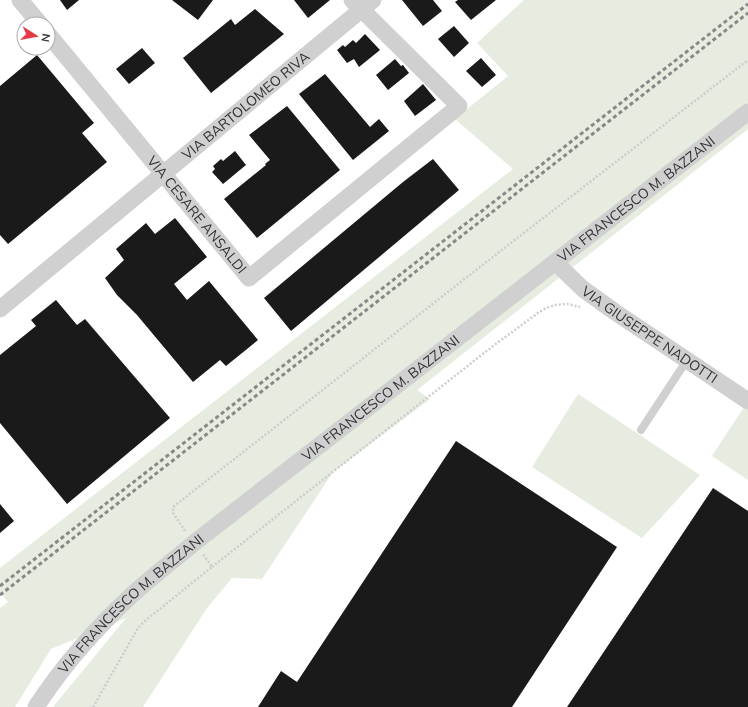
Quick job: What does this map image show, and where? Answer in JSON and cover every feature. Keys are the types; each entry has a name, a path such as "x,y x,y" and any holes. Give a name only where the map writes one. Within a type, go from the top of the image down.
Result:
{"street":[{"path":"20,0 33,16"},
{"name":"VIA CESARE ANSALDI","path":"56,44 249,278 459,106 362,3"},
{"name":"VIA BARTOLOMEO RIVA","path":"0,309 163,174 362,3"},
{"name":"VIA FRANCESCO M. BAZZANI","path":"36,707 51,685 107,620 133,595 194,543 556,263 748,112"},
{"name":"VIA GIUSEPPE NADOTTI","path":"556,263 583,289 748,401"}],"lane":[{"path":"641,430 687,360"}],"path":[{"path":"212,567 173,513 173,508 748,60"},
{"path":"93,707 138,628 146,620 487,351 538,313 555,305 566,304 584,308"}],"shaded area":[{"path":"524,0 748,0 748,129 417,390 430,399 333,472 262,579 232,578 207,608 143,707 53,707 126,618 51,649 15,707 0,707 0,608 8,602 0,592 0,568 513,169 455,119 508,76 477,43"},
{"path":"578,394 700,475 642,538 532,467"},
{"path":"748,401 748,480 712,456"}],"building":[{"path":"60,0 79,0 67,10"},
{"path":"172,0 213,0 198,20"},
{"path":"294,0 330,0 308,18"},
{"path":"402,0 433,0 442,11 423,26"},
{"path":"458,0 496,0 471,20 455,2"},
{"path":"255,9 284,34 211,93 183,58 231,19 235,25"},
{"path":"454,26 469,43 454,57 438,39"},
{"path":"365,34 380,50 359,67 354,59 347,63 337,50 343,45 345,47 353,40 356,43"},
{"path":"142,48 155,63 129,84 116,69"},
{"path":"36,56 38,56 94,123 82,133 107,162 8,244 0,235 0,86"},
{"path":"481,58 496,75 482,87 466,71"},
{"path":"395,59 401,66 403,65 409,73 388,90 376,75"},
{"path":"325,74 370,127 379,119 389,131 353,160 299,94"},
{"path":"423,84 436,100 415,116 404,101"},
{"path":"287,106 340,170 257,238 224,199 266,165 265,164 270,160 249,135"},
{"path":"235,151 246,165 223,184 212,172 215,169 213,166 221,159 223,161"},
{"path":"433,159 459,190 291,331 264,298 403,182"},
{"path":"175,218 207,257 174,284 187,300 209,281 258,340 226,366 220,360 193,382 137,315 117,295 105,278 124,260 116,249 146,223 155,234"},
{"path":"56,300 77,325 85,319 170,418 67,504 0,423 0,355 36,326 31,320"},
{"path":"456,441 617,547 512,707 258,707 281,671 297,682"},
{"path":"713,488 748,511 748,707 567,707"},
{"path":"0,504 14,521 0,533"}],"railway":[{"path":"0,586 748,4"},
{"path":"0,595 748,13"}]}
